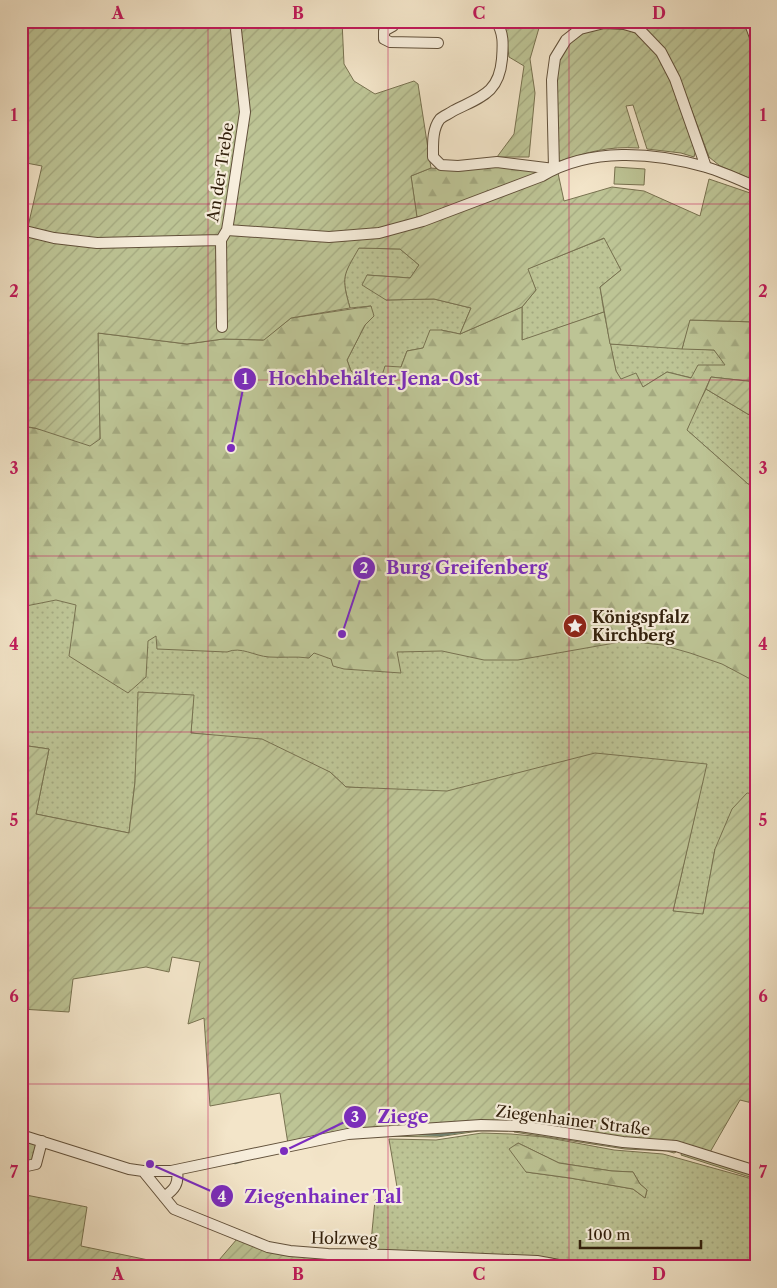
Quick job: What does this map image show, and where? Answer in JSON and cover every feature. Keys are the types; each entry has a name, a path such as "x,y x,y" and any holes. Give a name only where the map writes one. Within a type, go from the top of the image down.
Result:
{"street":[{"name":"An der Trebe","path":"222,327 221,240 227,230 245,112 235,21"},
{"path":"396,21 393,26 384,31 384,39 390,42 438,42"},
{"path":"496,21 501,30 503,46 498,77 492,89 481,98 441,118 434,131 433,157 441,165 458,166 497,162 554,169"},
{"path":"749,21 756,40"},
{"path":"554,169 552,80 555,58 566,40 580,29 604,23 624,24 638,28 661,52 675,79 706,167"},
{"path":"227,230 329,237 379,233 423,221 542,176 554,169 598,156 645,156 706,167 756,187"},
{"path":"21,230 54,238 97,244 221,240"},
{"name":"Ziegenhainer Straße","path":"21,1135 129,1169 143,1171 177,1170 348,1134 481,1124 520,1126 623,1142 676,1146 756,1171"},
{"path":"21,1164 27,1166 36,1164 42,1141"},
{"path":"164,1197 174,1190 176,1186 177,1170"},
{"name":"Holzweg","path":"143,1171 170,1205 179,1211 259,1245 278,1249 328,1254 388,1254 537,1261 569,1267"}],"green space":[{"path":"342,21 344,64 354,81 375,94 414,81 418,84 431,168 411,176 418,224 558,173 564,201 612,187 644,191 700,216 709,179 756,195 756,322 690,320 682,349 610,344 600,287 621,270 604,238 528,269 536,290 522,307 460,334 471,308 434,299 386,300 362,285 367,275 410,278 419,265 400,249 359,248 345,277 345,289 350,308 291,318 264,340 223,339 187,344 98,333 100,439 90,446 35,428 21,426 21,279 24,279 26,235 42,166 21,162 21,22"},
{"path":"504,21 541,21 530,59 535,93 529,157 497,157 514,134 524,66 509,57"},
{"path":"683,21 744,21 756,47 756,181 720,166 709,157 685,92 675,72 646,29 675,25"},
{"path":"618,27 643,38 661,60 675,90 696,149 694,157 681,153 647,149 633,105 626,106 639,148 608,149 560,161 556,159 555,98 559,60 570,43 585,32 596,28"},
{"path":"498,164 558,173 418,225 411,176 431,168 453,170"},
{"path":"615,167 645,169 644,185 614,184"},
{"path":"605,238 621,270 600,287 604,312 522,341 522,307 536,290 527,269"},
{"path":"358,248 400,249 419,265 411,278 367,275 386,300 434,299 471,308 460,334 441,330 423,348 407,351 401,367 379,385 368,385 351,371 347,360 365,325 371,306 350,308 345,289 345,277"},
{"path":"371,306 374,316 365,325 347,360 351,371 367,385 379,385 385,366 401,367 407,351 423,348 430,330 460,334 522,307 522,340 604,312 616,371 621,379 636,373 643,387 667,372 691,378 698,365 725,365 714,350 682,349 689,320 756,322 756,382 711,377 687,430 748,484 756,486 756,682 722,664 690,653 662,645 626,641 518,660 484,660 442,651 397,652 401,673 344,669 333,666 331,659 314,653 309,658 263,656 237,650 227,652 157,649 156,636 148,641 146,677 128,693 69,656 76,605 56,600 21,607 21,426 100,439 98,333 187,344 223,339 263,340 291,318"},
{"path":"610,344 714,350 726,365 692,378 667,372 643,387 620,379 616,371"},
{"path":"711,377 756,382 756,419 706,389"},
{"path":"706,389 756,419 756,486 748,484 689,432 747,486 756,488 756,922 715,849 703,915 673,911 699,797 558,834 365,788 346,787 330,772 211,735 191,733 193,703 136,758 129,833 36,814 49,749 21,745 21,431 503,415 702,397"},
{"path":"138,692 194,695 191,733 262,739 330,772 346,787 447,791 595,753 707,764 673,911 703,914 715,849 732,809 747,793 756,794 756,1104 740,1100 709,1154 509,1123 288,1144 280,1093 210,1106 204,1018 188,1024 200,962 172,957 169,972 146,967 73,979 69,1012 21,1009 21,745 49,749 36,814 129,833 135,782"},
{"path":"505,1127 508,1131 479,1131 437,1137 380,1136 428,1132 444,1133 458,1130"},
{"path":"512,1129 676,1150 676,1152 625,1149 514,1132"},
{"path":"482,1133 544,1137 614,1150 663,1154 756,1180 756,1261 727,1267 584,1267 551,1258 370,1253 375,1200 399,1199 389,1139 436,1140","holes":["518,1143 559,1163 612,1171 633,1172 640,1184 647,1190 645,1198 633,1189 526,1172"]},
{"path":"21,1139 35,1143 34,1161 21,1162"},
{"path":"518,1143 559,1163 612,1171 633,1172 640,1184 647,1190 645,1198 633,1189 526,1172 509,1149"},
{"path":"682,1152 756,1173 756,1179 681,1155"},
{"path":"21,1194 87,1207 81,1246 182,1267 21,1267"},
{"path":"237,1239 349,1256 348,1267 213,1267"},
{"path":"349,1256 484,1262 549,1267 348,1267"}],"waterway":[{"path":"419,1134 441,1135 465,1131"},
{"path":"235,1163 242,1161"}],"place":[{"name":"Hochbehälter Jena-Ost","path":"231,448"},
{"name":"Königspfalz Kirchberg","path":"575,626"},
{"name":"Burg Greifenberg","path":"342,634"},
{"name":"Ziege","path":"284,1151"},
{"name":"Ziegenhainer Tal","path":"150,1164"}]}
